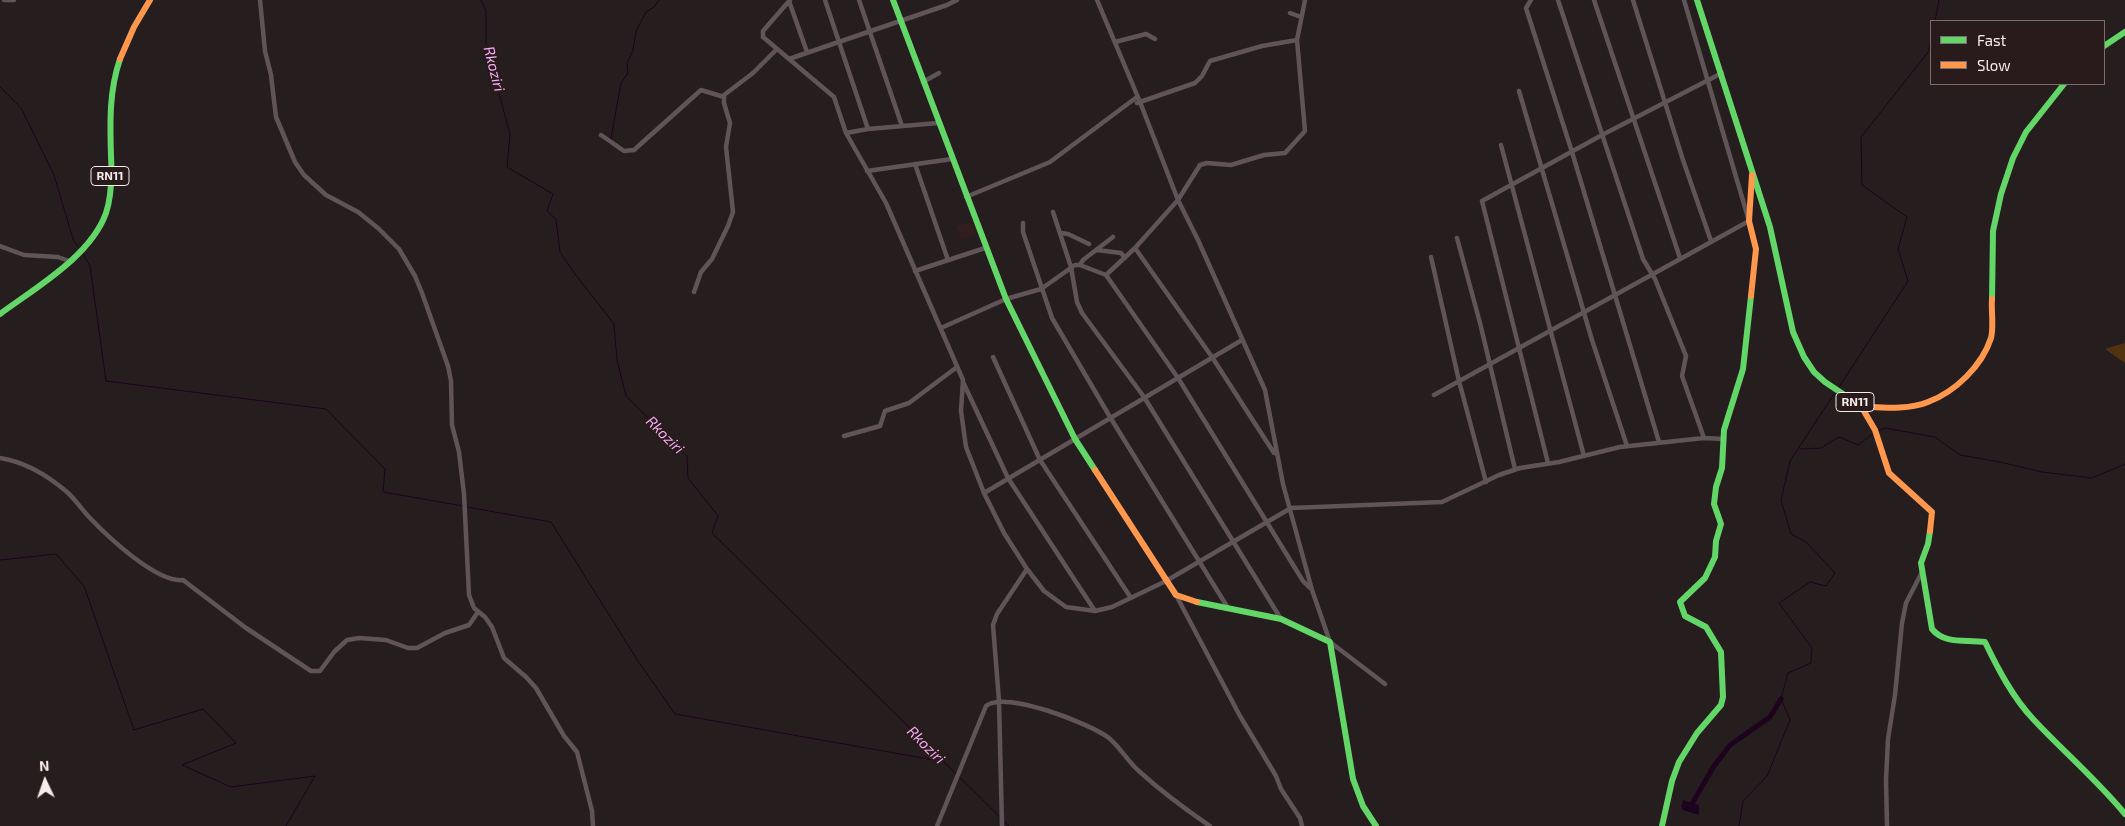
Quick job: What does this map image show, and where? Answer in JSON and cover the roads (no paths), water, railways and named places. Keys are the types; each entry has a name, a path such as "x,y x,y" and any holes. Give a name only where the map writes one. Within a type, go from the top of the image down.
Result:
{"street":[{"path":"4,0 14,0"},
{"name":"RN11","path":"0,314 69,261 84,247 99,228 110,193 110,113 114,73 119,55 150,0"},
{"path":"260,0 265,51 272,81 276,117 295,162 304,175 326,195 358,212 378,228 399,249 415,276 422,293 452,381 452,424 459,452 464,494 469,595 474,608 485,617 492,627 504,658 536,688 560,731 577,752 592,811 593,826"},
{"path":"824,0 868,129"},
{"path":"859,0 902,126"},
{"path":"893,0 985,248 1006,299 1075,439 1176,595 1214,668 1276,776 1281,789 1300,818 1302,826"},
{"path":"789,59 869,30 947,5 956,0"},
{"path":"1097,0 1178,200 1198,240 1265,390 1276,456 1312,590 1330,642 1353,779 1363,806 1376,826"},
{"path":"1106,276 1135,248 1178,200 1197,168 1203,164 1231,165 1264,155 1285,153 1305,130 1297,40 1304,0"},
{"path":"1536,0 1531,0 1526,8 1572,152 1659,442"},
{"path":"1558,0 1643,259 1686,356 1682,376 1704,438"},
{"path":"1594,0 1680,258"},
{"path":"1633,0 1683,160 1711,241"},
{"path":"1662,826 1673,776 1679,762 1697,732 1721,705 1723,697 1721,652 1706,627 1685,616 1680,602 1705,578 1715,557 1716,541 1721,524 1714,504 1716,487 1722,468 1724,430 1743,369 1756,248 1684,0"},
{"name":"RN11","path":"1697,0 1770,227 1793,332 1804,357 1814,372 1824,382 1861,406 1895,408 1926,403 1951,390 1977,365 1991,337 1993,231 2001,194 2023,138 2044,107 2063,85"},
{"path":"808,52 789,1 763,31 763,37 832,94 846,133 886,203 957,367 1008,478 1095,611"},
{"path":"1290,13 1301,17"},
{"path":"2105,45 2125,32"},
{"path":"1115,42 1146,34 1155,39"},
{"path":"1139,102 1195,83 1202,76 1210,61 1262,46 1297,40"},
{"path":"694,292 702,272 712,259 733,212 726,147 730,123 724,97 725,93 753,73 777,49"},
{"path":"923,82 940,73"},
{"path":"1548,463 1482,201 1602,135 1722,73"},
{"path":"601,135 624,151 634,150 701,90 724,97"},
{"path":"1519,91 1626,446"},
{"path":"966,197 1050,162 1137,96"},
{"path":"846,133 868,129 938,123"},
{"path":"1501,145 1552,330 1584,456"},
{"path":"867,170 952,159"},
{"path":"915,164 948,260"},
{"path":"1749,221 1753,172"},
{"path":"1053,212 1071,267 1077,302 1082,313 1144,398 1280,619"},
{"path":"1434,395 1749,221"},
{"path":"1023,224 1023,232 1052,318 1110,417 1228,608"},
{"path":"1061,233 1068,234 1089,244"},
{"path":"1080,265 1083,260 1113,237"},
{"path":"1457,238 1515,469"},
{"path":"0,246 24,255 58,257 69,261"},
{"path":"915,271 985,248"},
{"path":"1135,248 1212,357 1276,456"},
{"path":"1096,250 1121,252 1125,258"},
{"path":"1431,257 1459,381 1486,482"},
{"path":"1142,269 1147,264"},
{"path":"941,328 1006,299 1041,289 1071,267 1080,265 1106,276 1178,378 1303,581 1312,590"},
{"path":"984,493 1242,340"},
{"path":"993,357 1040,460 1131,598"},
{"path":"844,436 880,426 885,411 909,403 957,367"},
{"path":"963,380 961,412 966,446 984,493 1004,533 1027,569 1044,591 1066,607 1095,611 1112,607 1166,581 1290,508 1442,502 1515,469 1626,446 1704,438 1724,439"},
{"path":"1861,406 1874,427 1881,445 1884,466 1932,512 1928,544 1921,563 1932,629 1935,635 1943,640 1973,639 1985,642 1996,666 2033,719 2106,791 2125,814"},
{"path":"0,458 25,464 48,478 68,493 90,518 124,550 171,580 183,580 246,628 311,671 320,671 334,652 347,640 359,638 386,640 408,648 417,648 445,633 469,625 478,612"},
{"path":"1002,826 994,619 1027,569"},
{"path":"1887,826 1886,780 1888,739 1902,623 1906,603 1922,572"},
{"path":"1176,595 1188,600 1280,619 1330,642 1385,684"},
{"path":"937,826 986,706 998,701 1031,705 1110,738 1140,772 1182,807 1210,826"}],"waterway":[{"name":"Rkoziri","path":"481,0 486,11 486,46 510,134 507,167 553,194 547,211 556,219 560,252 614,324 617,360 626,396 687,456 688,478 718,516 712,533 1000,817"},
{"path":"611,139 621,83 628,73 627,63 633,50 636,31 646,12 654,7 659,0"},
{"path":"1935,20 1939,0"},
{"path":"1839,387 1908,281 1898,249 1907,217 1862,185 1861,137 1929,51 1930,44"},
{"path":"0,87 21,108 54,175 73,239 78,247"},
{"path":"83,254 90,266 106,381 326,409 385,469 383,492 463,506"},
{"path":"1739,826 1743,801 1767,776 1790,720 1781,699 1788,673 1811,663 1812,648 1779,603 1810,582 1826,586 1835,573 1806,542 1791,534 1781,500 1790,461 1834,394"},
{"path":"1878,431 1885,428 1935,437 1960,455 2042,472 2092,478 2125,464"},
{"path":"1800,449 1821,448 1839,437 1858,445 1874,433"},
{"path":"467,507 551,522 638,661 675,714 945,762"},
{"path":"0,560 56,554 84,586 134,730 203,709 236,743 182,765 231,787 315,776 286,826"},
{"path":"1693,802 1714,766 1730,745 1770,717 1781,699"},
{"name":"Rkoziri","path":"1004,822 1009,826"}]}
